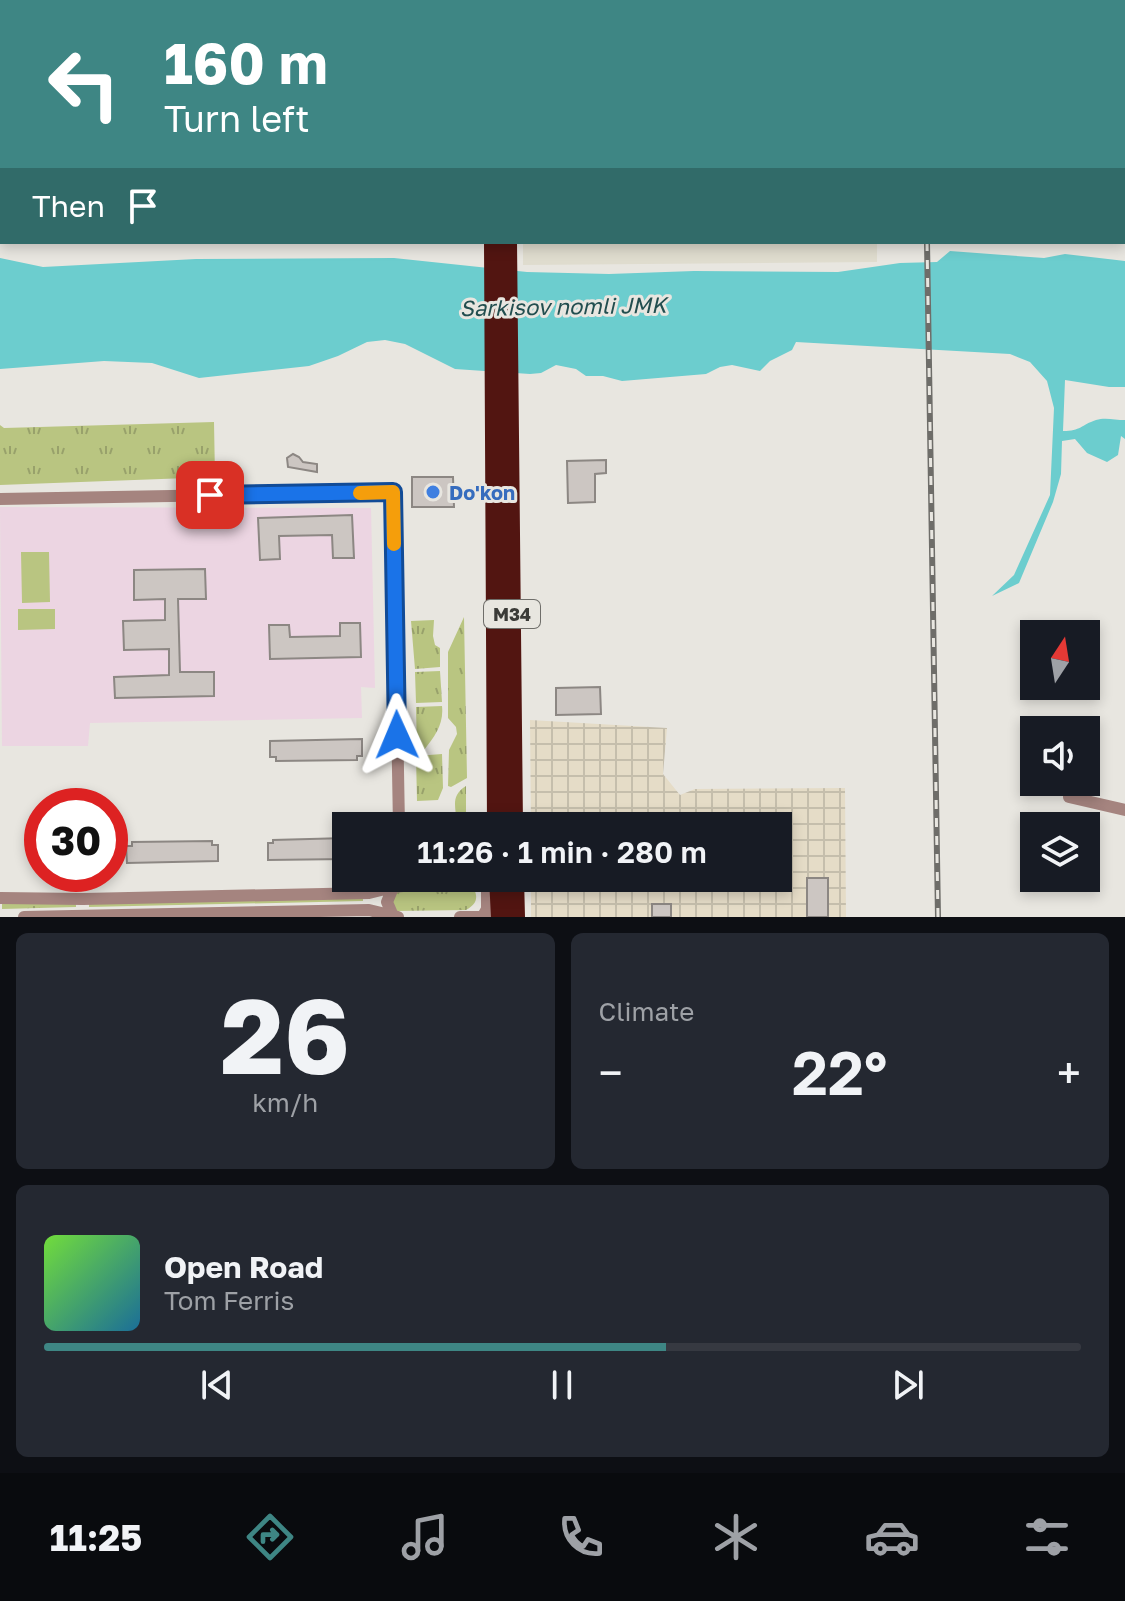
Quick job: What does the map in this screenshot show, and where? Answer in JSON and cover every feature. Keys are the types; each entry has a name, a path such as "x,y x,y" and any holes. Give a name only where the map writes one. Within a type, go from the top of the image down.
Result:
{"highway":[{"name":"M34","path":"493,244 502,402 514,812"},
{"name":"M34","path":"496,812 502,402 508,244"},
{"path":"499,892 500,917"},
{"path":"515,892 516,917"}],"street":[{"path":"0,499 393,492 399,812"},
{"path":"1069,797 1125,810"},
{"path":"0,898 371,892"},
{"path":"24,917 369,910 389,916 387,902 391,892"},
{"path":"483,916 487,909 487,892"},
{"path":"83,899 85,916"},
{"path":"460,917 516,917"}],"shaded area":[{"path":"523,244 877,244 877,262 523,265"},
{"path":"0,507 371,508 375,688 361,687 362,718 90,723 88,746 2,746"},
{"path":"530,720 667,728 663,774 680,795 695,789 845,788 846,917 531,917 531,892 792,892 792,812 531,812"}],"green space":[{"path":"214,422 215,477 0,485 0,425 4,428"},
{"path":"21,552 49,552 50,602 22,603"},
{"path":"18,609 55,609 55,629 18,630"},
{"path":"464,617 467,778 451,787 448,786 449,750 457,734 456,727 448,718 448,652"},
{"path":"434,620 433,636 435,645 440,648 440,667 415,669 411,621"},
{"path":"440,671 442,702 416,703 415,672"},
{"path":"442,706 442,718 435,735 424,750 417,750 416,707"},
{"path":"442,754 443,788 438,800 417,801 416,756"},
{"path":"466,786 466,812 455,812 455,799"},
{"path":"389,892 475,893 474,904 466,910 396,911"},
{"path":"363,897 363,901 89,907 89,903"},
{"path":"76,903 76,907 2,909 2,904"}],"water":[{"name":"Sarkisov nomli JMK","path":"950,251 1044,258 1065,254 1125,261 1125,387 1065,380 1063,431 1077,429 1099,419 1125,420 1125,439 1121,436 1118,455 1107,462 1087,453 1075,439 1062,441 1061,474 1053,502 1019,583 992,596 1014,575 1050,495 1054,408 1047,381 1030,362 1010,354 796,342 792,350 770,361 760,371 732,365 706,374 622,381 586,376 576,369 556,365 541,373 530,374 455,369 405,344 385,340 367,342 309,366 199,378 152,363 104,361 0,369 0,258 43,267 196,259 394,258 527,272 609,274 838,272 900,263 937,262"}],"building":[{"path":"293,454 303,462 317,464 317,472 288,467 287,458"},
{"path":"606,460 606,473 595,474 595,502 568,503 567,461"},
{"name":"Do'kon","path":"412,477 453,477 454,507 412,507"},
{"path":"352,515 354,558 333,558 332,535 279,536 280,559 260,560 258,518"},
{"path":"205,569 206,599 178,599 180,672 214,672 214,696 115,698 114,677 169,675 169,649 124,650 123,621 165,620 165,599 134,600 134,570"},
{"path":"340,623 360,623 361,657 270,659 269,625 289,625 290,637 340,636"},
{"path":"600,687 601,714 556,715 556,688"},
{"path":"362,739 362,756 357,756 357,760 276,761 276,757 270,757 270,741"},
{"path":"332,838 332,859 268,860 268,843 273,843 273,840"},
{"path":"212,841 212,845 218,845 218,861 128,863 128,846 132,846 132,842"},
{"path":"807,878 828,878 828,917 807,917"},
{"path":"652,904 671,904 671,917 652,917"}],"railway":[{"path":"927,244 938,917"}],"slow traffic":[{"path":"360,493 393,492 394,544"}],"place":[{"name":"Do'kon","path":"433,492"}],"route":[{"path":"210,495 393,492 397,735"}]}
